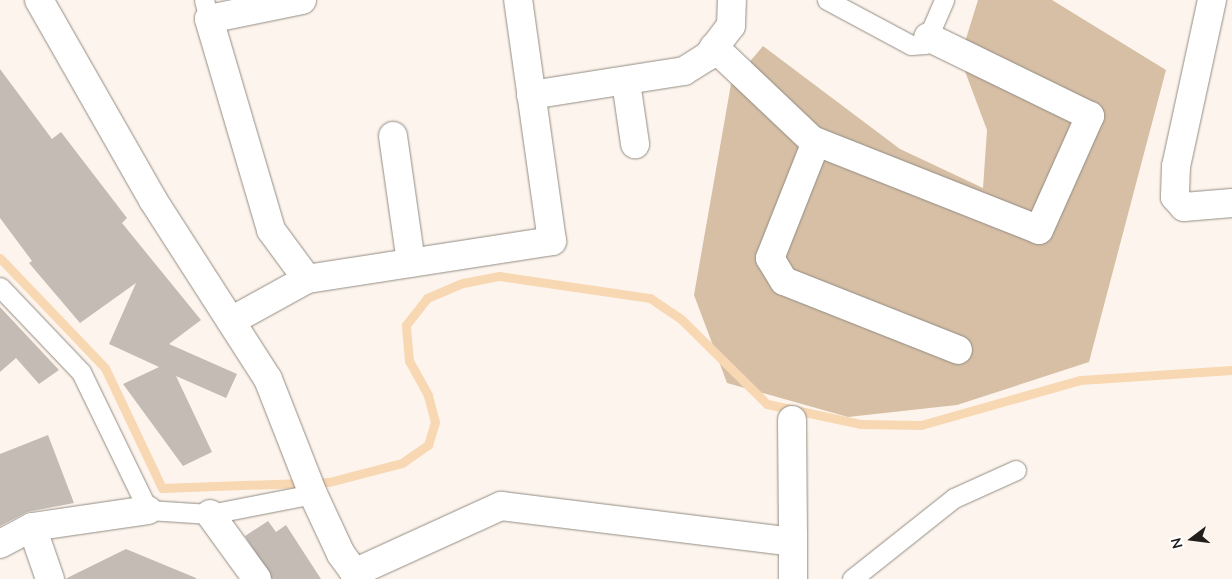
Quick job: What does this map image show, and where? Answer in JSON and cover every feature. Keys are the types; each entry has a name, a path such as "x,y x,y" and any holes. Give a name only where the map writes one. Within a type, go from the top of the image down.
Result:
{"street":[{"path":"39,0 153,200 268,379 313,494 357,576 501,506 793,542"},
{"path":"302,0 206,9 271,230 307,279"},
{"path":"231,320 307,279 552,241 518,0"},
{"path":"531,95 626,82 684,71 714,47 731,26 732,0"},
{"path":"1212,0 1176,166 1175,197 1184,207 1232,203"},
{"path":"714,47 816,142 1039,230 1090,116 928,37"},
{"path":"626,82 635,144"},
{"path":"393,136 411,263"},
{"path":"816,142 770,258 784,281 958,350"},
{"path":"792,420 793,579"},
{"path":"0,544 32,527 148,510"},
{"path":"210,514 257,579"},
{"path":"32,527 50,579"}],"lane":[{"path":"827,0 911,45 925,44 944,0"},
{"path":"0,287 81,372 148,510 210,514 313,494"},
{"path":"852,579 954,498 1016,470"}],"shaded area":[{"path":"978,0 1052,0 1166,70 1089,362 957,405 848,417 727,383 694,295 731,84 763,46 900,149 983,188 987,130 960,58"}],"building":[{"path":"0,69 52,139 61,132 127,218 122,223 201,320 169,344 237,374 226,398 176,376 212,452 183,466 123,384 159,367 109,344 136,283 80,323 29,263 32,261 0,218"},
{"path":"0,307 59,370 39,384 16,358 0,372"},
{"path":"48,435 74,503 27,512 0,526 0,454"},
{"path":"268,521 276,532 286,525 321,579 272,579 245,536"},
{"path":"126,549 196,578 196,579 65,579"}],"waterway":[{"path":"0,258 105,368 162,488 329,482 402,463 428,445 435,422 428,395 409,361 406,325 427,298 463,283 499,276 650,298 681,319 767,404 860,424 921,425 1080,380 1232,370"}]}
